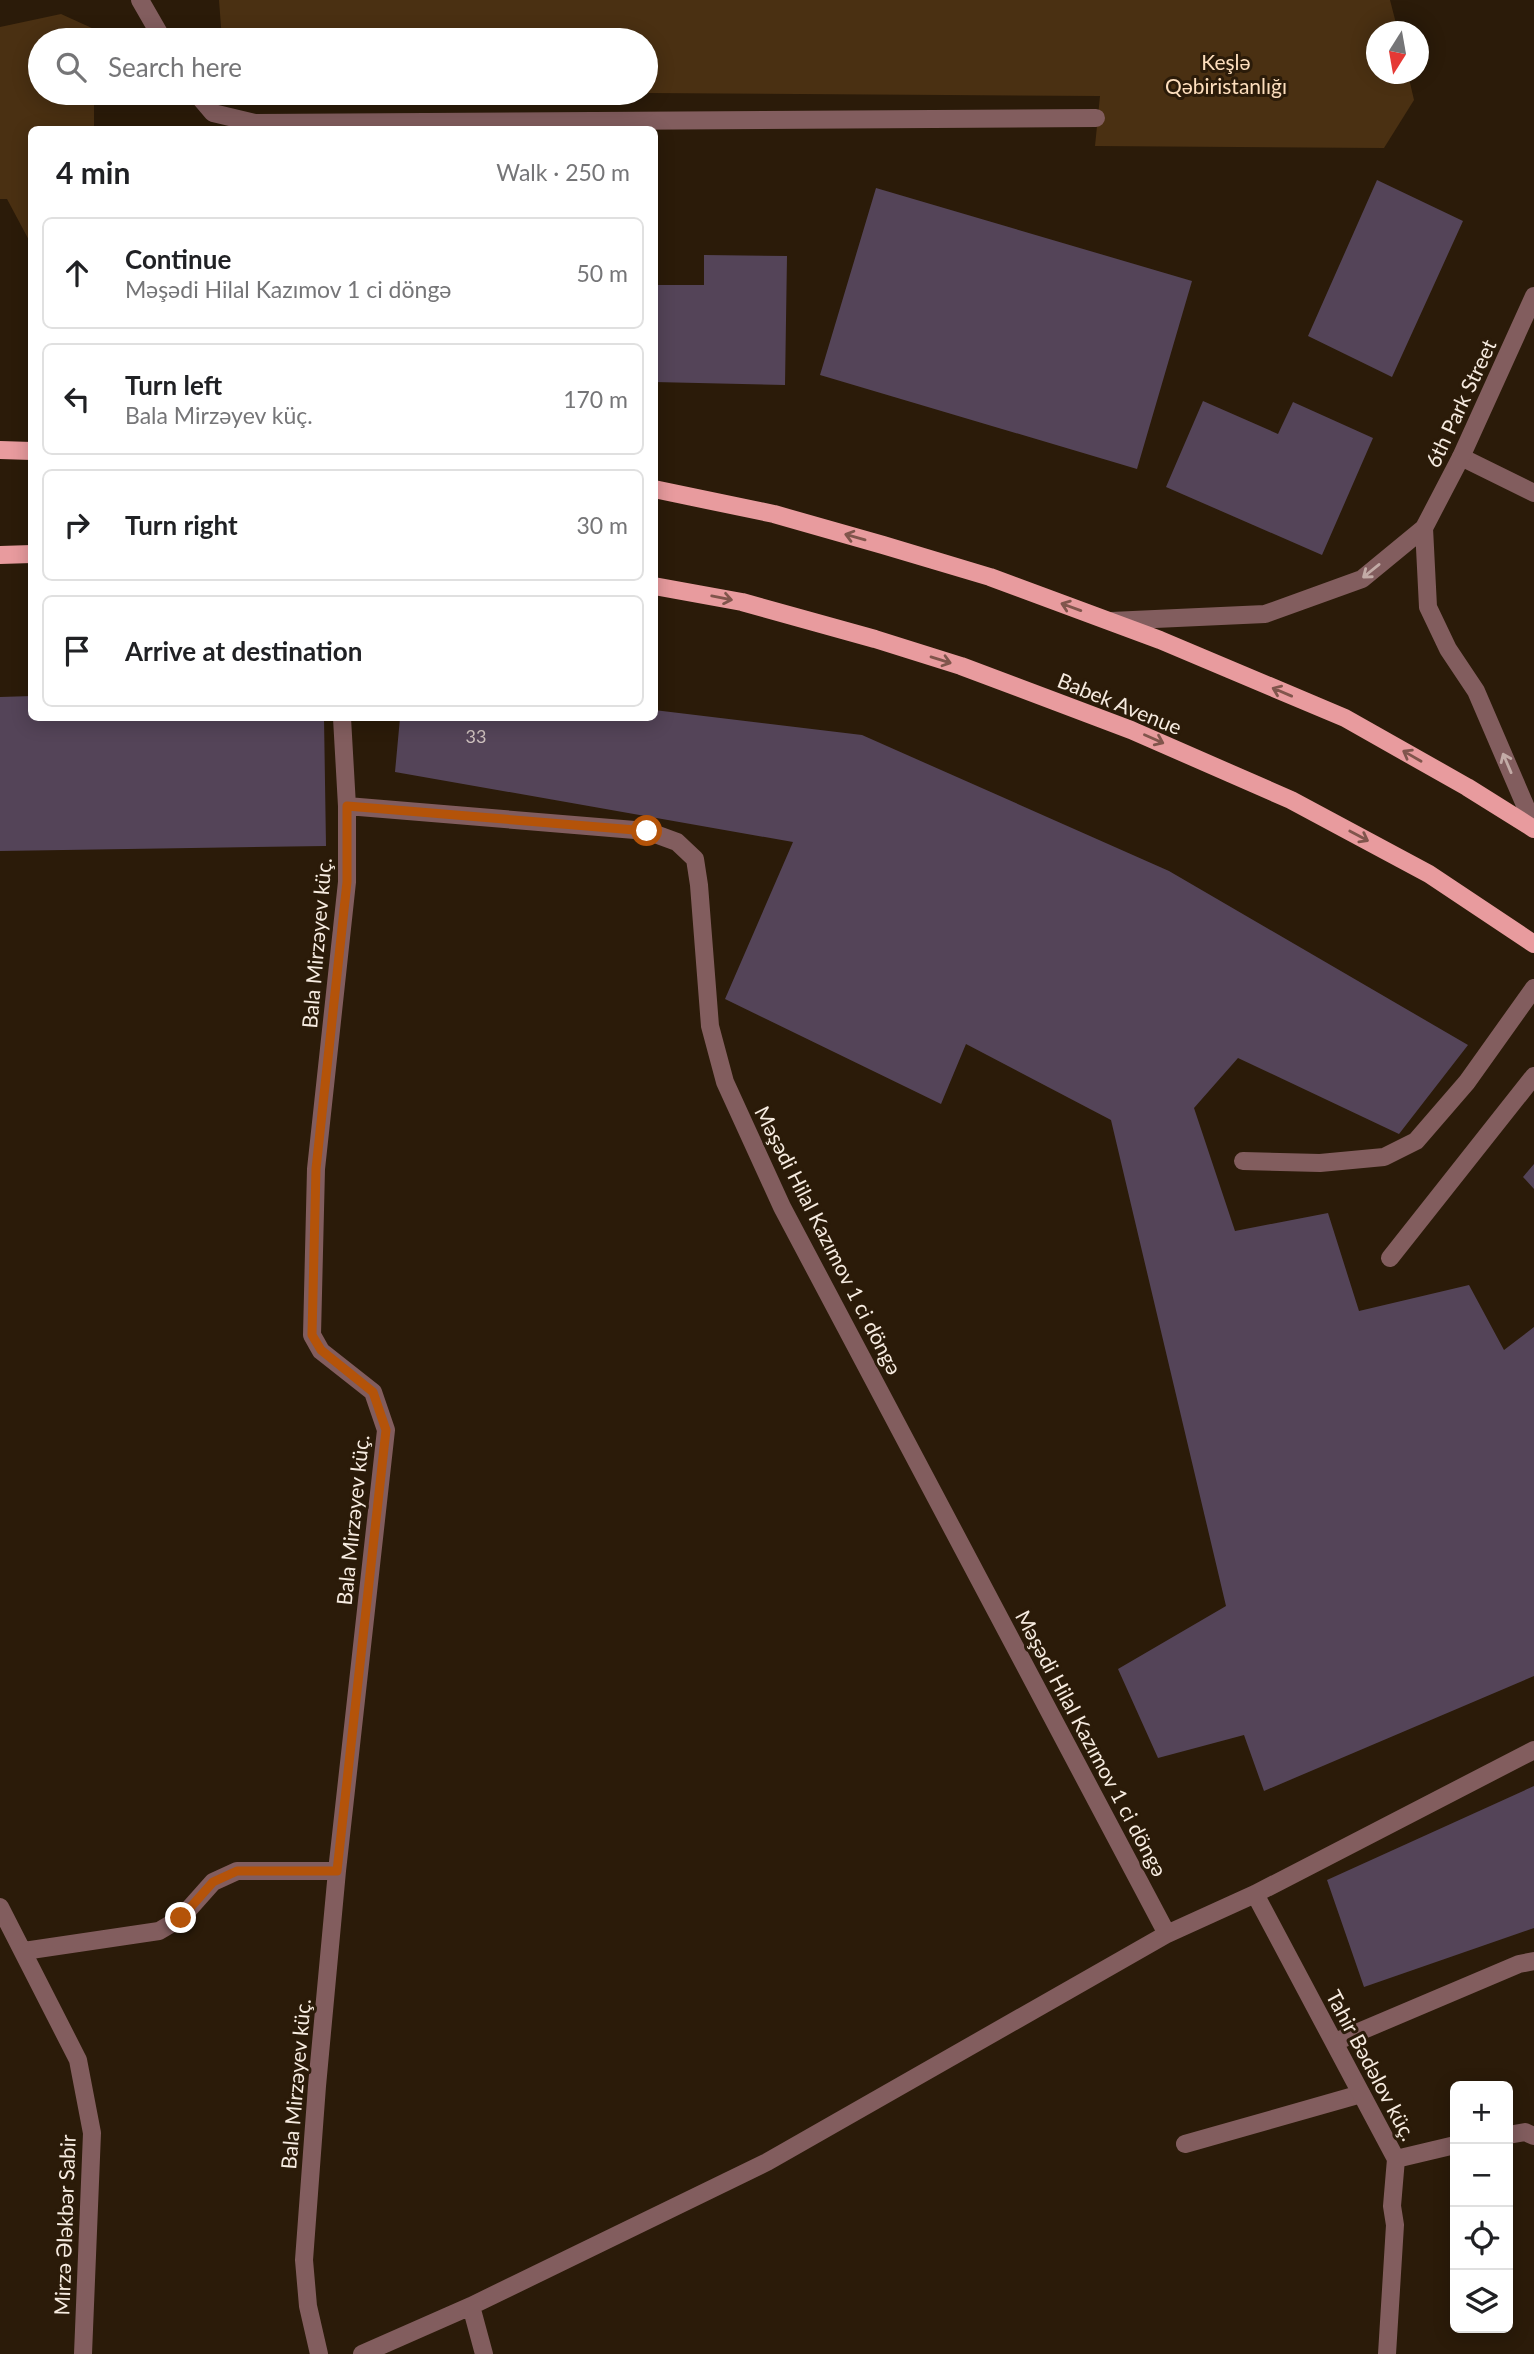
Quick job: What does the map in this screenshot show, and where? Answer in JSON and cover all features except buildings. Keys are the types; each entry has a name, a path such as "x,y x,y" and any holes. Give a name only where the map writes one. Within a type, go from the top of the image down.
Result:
{"main road":[{"path":"0,450 28,451"},
{"path":"658,490 774,514 990,577 1160,640 1345,718 1534,827"},
{"path":"0,555 28,555"},
{"name":"Babek Avenue","path":"658,587 742,602 875,639 961,666 1131,730 1303,806 1429,874 1534,944"}],"street":[{"path":"140,0 156,28"},
{"path":"205,105 212,113 255,123 1096,118"},
{"name":"6th Park Street","path":"1424,528 1461,457 1534,296"},
{"path":"1461,457 1534,494"},
{"path":"1110,621 1265,614 1362,579 1424,528"},
{"path":"1424,528 1428,607 1448,649 1476,691 1534,827"},
{"name":"Bala Mirzəyev küç.","path":"319,2354 307,2306 304,2260 337,1871 386,1430 373,1392 321,1350 312,1335 316,1169 347,882 347,806 342,721"},
{"name":"Məşədi Hilal Kazımov 1 ci döngə","path":"347,806 647,831 677,842 695,859 710,1026 725,1082 782,1207 1167,1934"},
{"path":"1243,1161 1320,1163 1384,1157 1416,1141 1467,1082 1534,988"},
{"path":"1390,1258 1534,1076"},
{"path":"362,2354 471,2306 767,2162 1167,1934 1255,1894 1534,1751"},
{"path":"24,1951 159,1931 181,1918 213,1882 237,1871 337,1871"},
{"name":"Tahir Bədəlov küç.","path":"1255,1894 1396,2160 1387,2354"},
{"name":"Mirzə Ələkbər Sabir","path":"0,1907 78,2060 92,2133 83,2354"},
{"path":"1335,2042 1520,1964 1534,1961"},
{"path":"1185,2144 1361,2094"},
{"path":"1513,2134 1525,2132 1534,2136"},
{"path":"1396,2160 1450,2146"},
{"path":"471,2306 484,2354"}],"green space":[{"name":"Keşlə Qəbiristanlığı","path":"219,0 1390,0 1395,21 1366,21 1366,84 1410,84 1414,100 1384,148 1095,146 1100,96 658,93 658,28 221,28"},
{"path":"61,14 92,28 28,28 28,105 94,105 94,126 28,126 28,238 7,199 0,199 0,27"}],"route":[{"path":"181,1918 213,1882 237,1871 337,1871 386,1430 373,1392 321,1350 312,1335 316,1169 347,882 347,806 647,831"}]}
